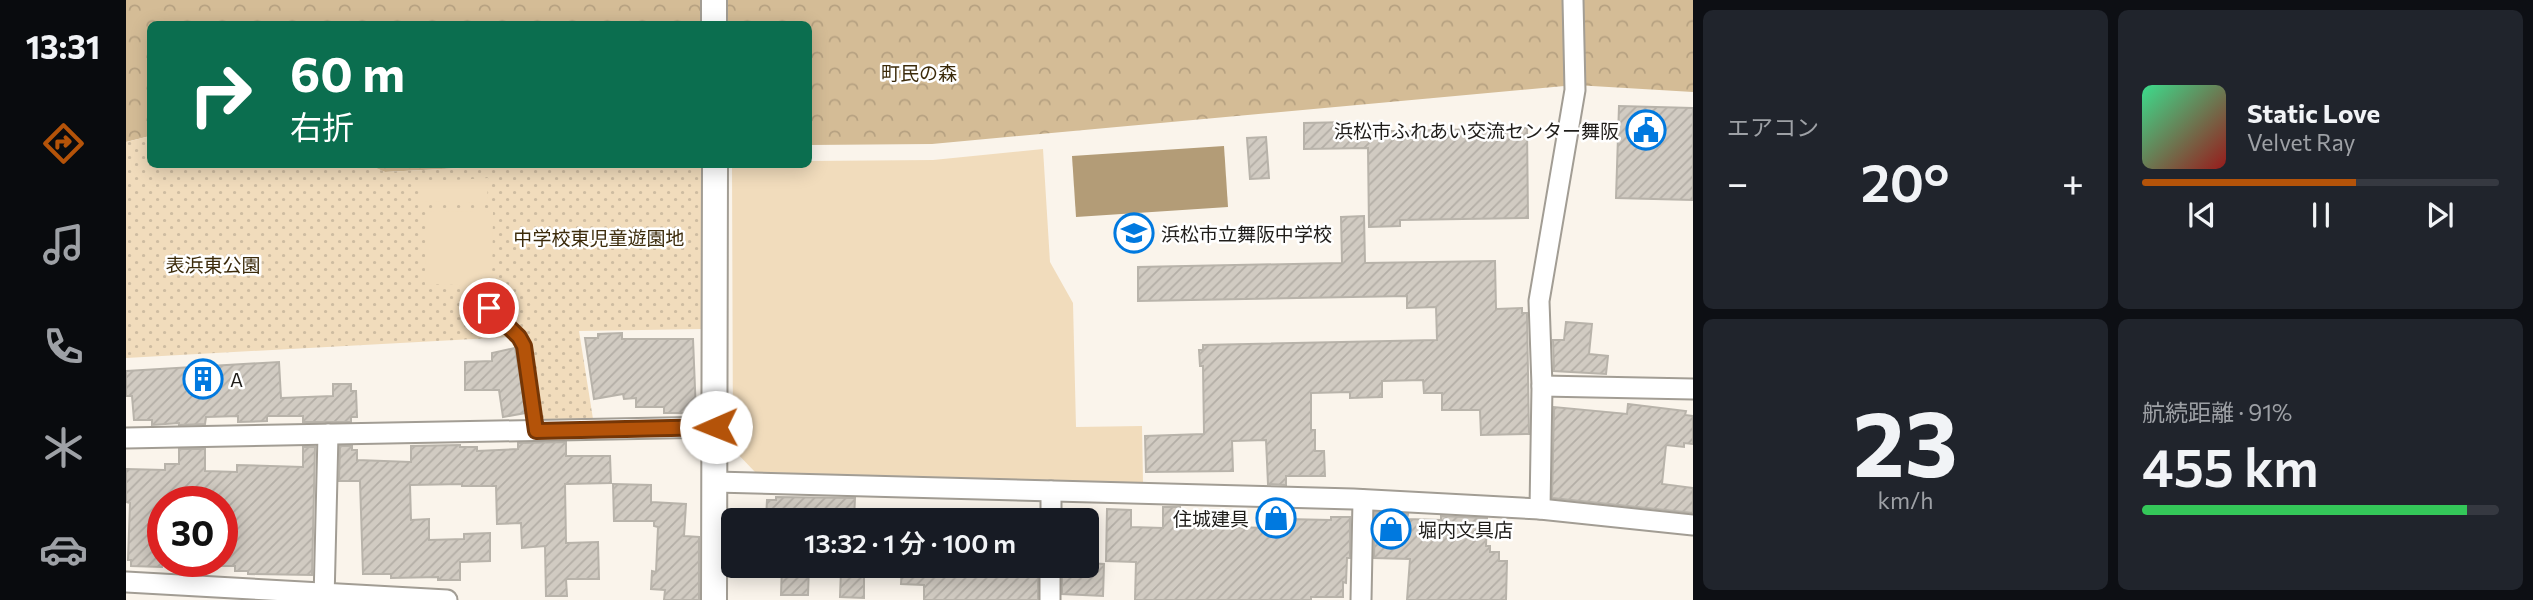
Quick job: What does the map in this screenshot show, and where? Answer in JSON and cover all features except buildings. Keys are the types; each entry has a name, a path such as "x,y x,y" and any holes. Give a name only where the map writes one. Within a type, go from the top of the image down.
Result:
{"street":[{"path":"714,0 714,21"},
{"path":"1540,509 1542,386 1539,301 1575,89 1573,0"},
{"path":"715,168 715,600"},
{"path":"1542,386 1693,389"},
{"path":"126,438 716,427"},
{"path":"324,597 328,434"},
{"path":"715,482 1363,500 1540,509 1693,525"},
{"path":"1051,491 1051,508"},
{"path":"1361,600 1363,500"},
{"path":"1050,578 1050,600"},
{"path":"126,582 324,597 447,600"}],"lane":[{"path":"489,308 519,337 524,346 536,431"}],"green space":[{"path":"126,0 703,0 704,21 147,21 147,137 126,142"},
{"name":"町民の森","path":"727,0 1693,0 1693,92 1575,85 932,144 812,145 812,21 725,21"},
{"name":"表浜東公園","path":"147,137 147,168 376,168 385,172 460,168 704,168 704,329 579,331 593,419 541,419 527,336 126,358 126,142"},
{"path":"1043,149 1050,262 1073,303 1076,427 1142,426 1143,483 755,472 733,449 732,168 812,168 812,161 933,160"},
{"path":"375,168 460,168 385,172"},
{"path":"488,178 487,203 421,201 421,182"},
{"path":"426,211 493,212 492,286 425,284"}],"shaded area":[{"path":"1224,146 1228,207 1076,217 1072,156"}],"place":[{"name":"浜松市ふれあい交流センター舞阪","path":"1646,130"},
{"name":"浜松市立舞阪中学校","path":"1134,233"},
{"name":"A","path":"203,379"},
{"name":"住城建具","path":"1276,518"},
{"name":"堀内文具店","path":"1391,529"}],"route":[{"path":"489,308 519,337 524,346 536,431 716,427"}],"park label":[{"name":"中学校東児童遊園地","path":"599,237"}]}
